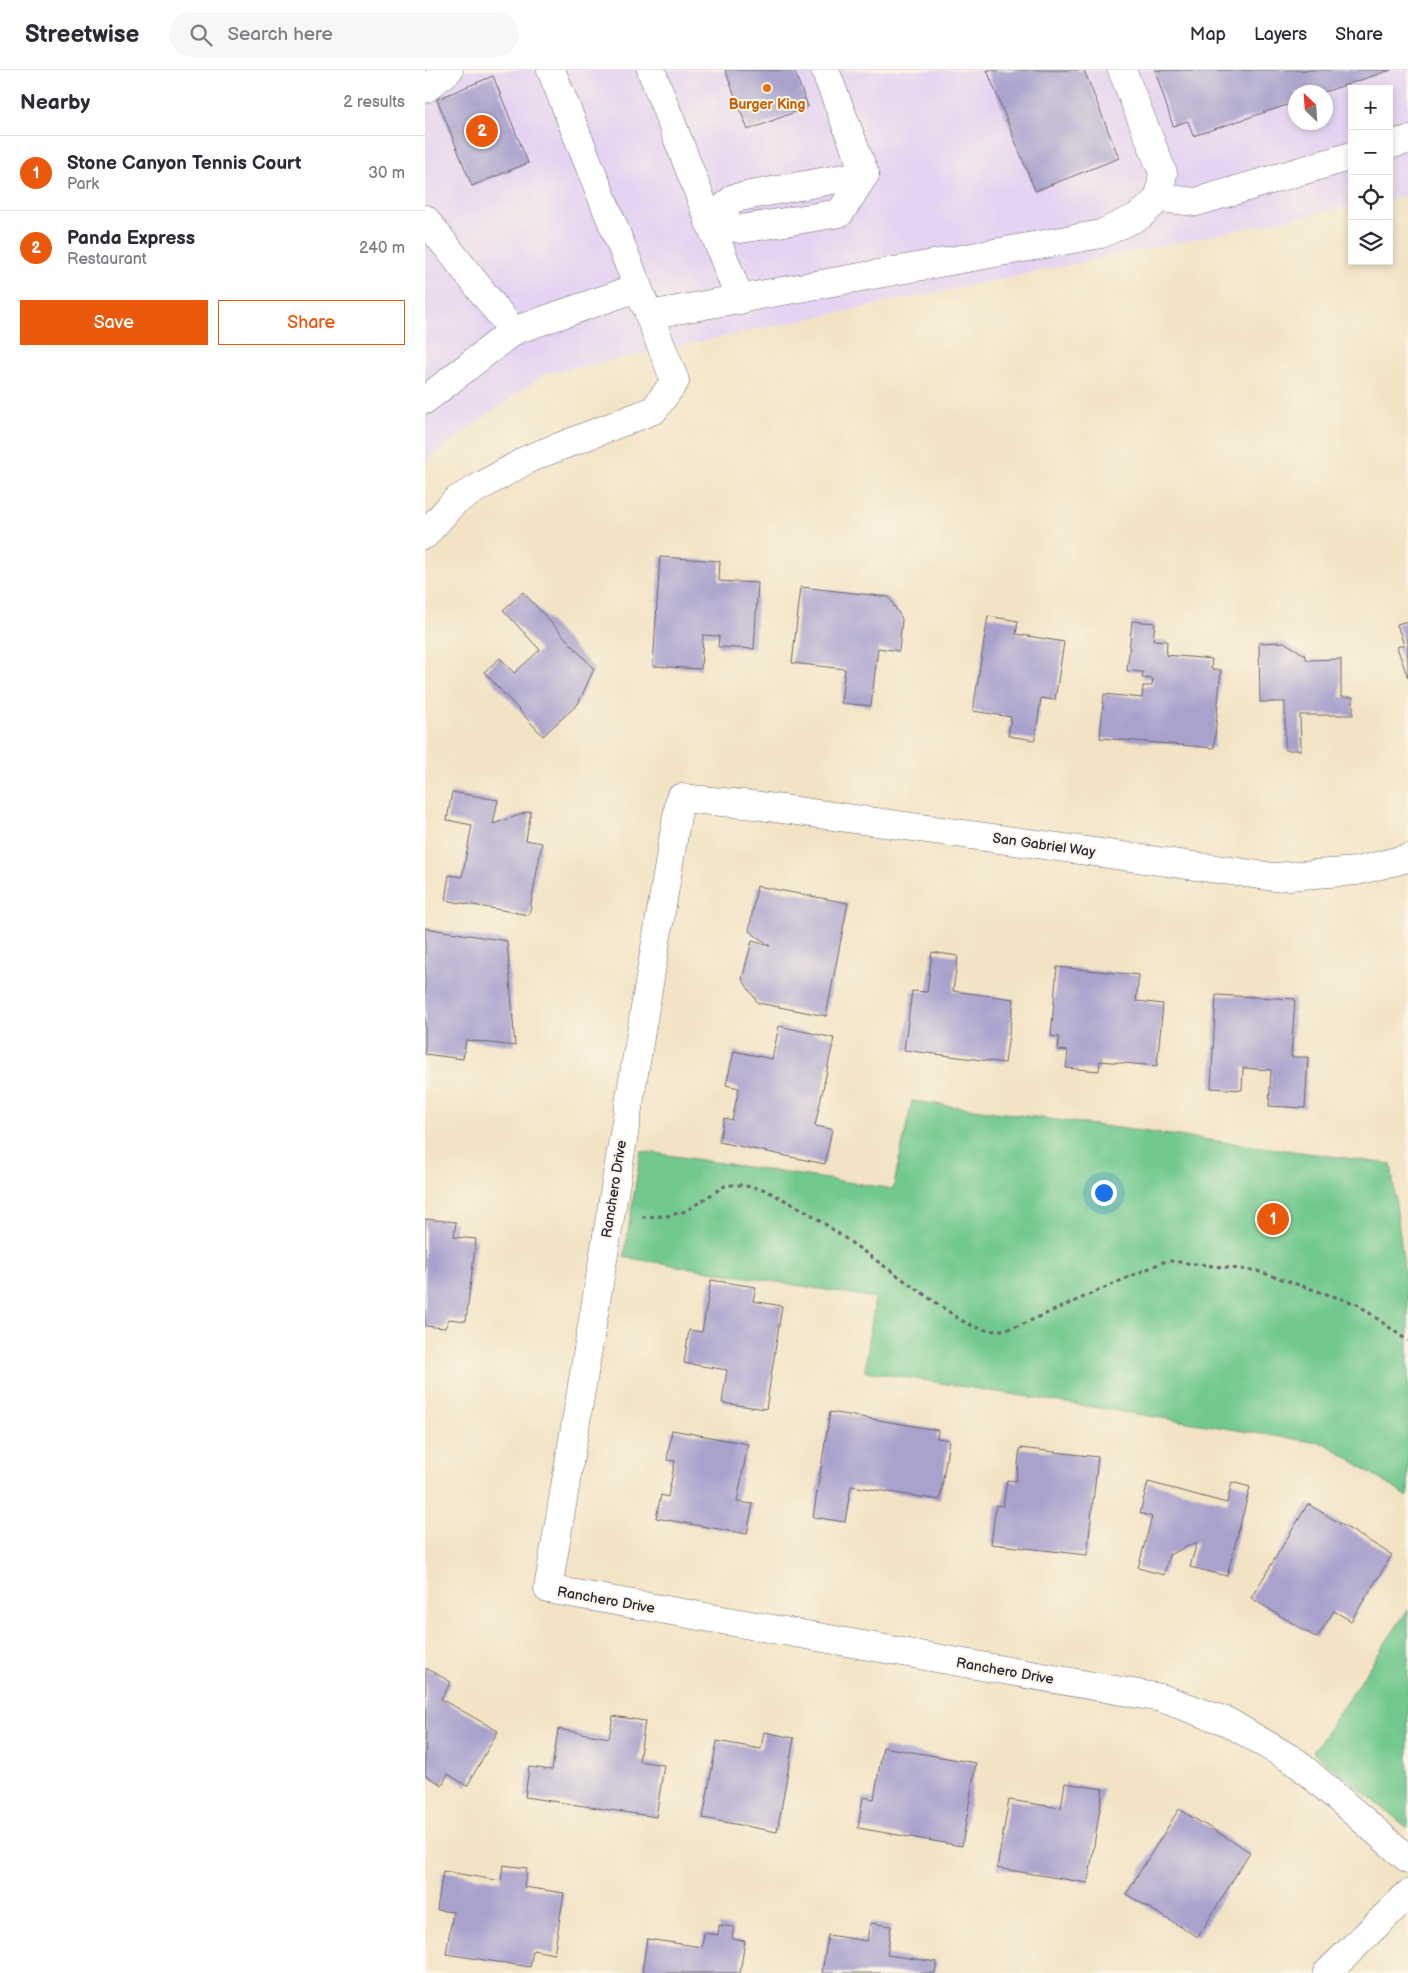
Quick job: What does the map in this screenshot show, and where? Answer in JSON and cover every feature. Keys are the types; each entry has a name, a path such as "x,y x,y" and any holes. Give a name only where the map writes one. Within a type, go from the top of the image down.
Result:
{"street":[{"path":"425,89 449,70"},
{"path":"425,535 455,501 530,458 653,410 675,381 551,70"},
{"path":"651,70 739,300"},
{"path":"709,222 734,198 865,174 825,70"},
{"path":"649,315 1101,234 1141,215 1159,198 1163,173 1122,70"},
{"path":"1393,144 1408,140"},
{"path":"1159,198 1196,202 1348,157"},
{"path":"425,219 513,331"},
{"path":"425,400 513,331 637,288"},
{"name":"San Gabriel Way","path":"680,798 754,805 1274,877 1357,871 1408,858"},
{"name":"Ranchero Drive","path":"680,798 548,1589 1161,1698 1228,1722 1296,1762 1408,1859"},
{"path":"1327,1973 1408,1894"}],"path":[{"path":"641,1217 667,1216 686,1211 726,1185 741,1185 763,1189 808,1212 959,1319 976,1328 992,1331 1004,1331 1023,1324 1163,1262 1170,1262 1257,1272 1357,1304 1408,1341"}],"shaded area":[{"path":"425,70 1408,70 1408,195 1393,198 1393,85 1348,85 1348,207 544,374 425,460"}],"green space":[{"path":"912,1101 1391,1164 1408,1300 1408,1497 1326,1444 865,1371 875,1298 624,1257 641,1151 893,1189"},
{"path":"1408,1609 1408,1828 1313,1752"}],"building":[{"name":"Burger King","path":"725,70 794,70 808,107 748,130"},
{"path":"987,70 1084,70 1119,158 1035,191"},
{"path":"1155,70 1391,70 1333,89 1333,85 1288,85 1288,105 1193,136 1188,121 1173,126"},
{"path":"493,76 528,163 472,186 437,99"},
{"path":"660,557 720,561 719,581 758,583 754,649 718,647 719,636 703,635 701,669 653,666"},
{"path":"801,587 889,597 902,619 899,651 878,648 871,706 841,703 845,669 792,663"},
{"path":"523,592 594,669 578,704 543,736 484,672 500,658 514,673 540,650 503,610"},
{"path":"988,616 1018,621 1016,634 1064,642 1055,700 1041,698 1035,740 1008,736 1011,717 973,711"},
{"path":"1132,621 1155,623 1153,640 1167,641 1166,655 1212,659 1211,669 1221,670 1214,748 1100,738 1104,694 1142,698 1143,686 1152,686 1153,679 1142,678 1143,672 1127,671"},
{"path":"1408,621 1408,678 1397,647 1404,645 1397,624"},
{"path":"1284,642 1305,655 1307,660 1341,659 1341,697 1353,697 1353,715 1300,715 1301,750 1285,750 1285,702 1260,702 1259,643"},
{"path":"452,792 498,800 493,824 531,811 526,840 542,843 529,915 445,900 449,875 462,877 472,825 447,820"},
{"path":"757,886 848,903 826,1016 758,1003 742,979 752,941 770,946 749,931"},
{"path":"425,928 507,941 515,1046 466,1040 463,1059 425,1054"},
{"path":"932,952 958,956 953,991 1014,999 1005,1063 904,1050 912,991 927,992"},
{"path":"1057,967 1139,975 1136,1001 1163,1004 1157,1066 1100,1061 1099,1071 1066,1068 1068,1051 1058,1050 1059,1037 1051,1036"},
{"path":"1216,995 1295,999 1291,1057 1308,1057 1305,1108 1269,1106 1271,1070 1243,1068 1242,1090 1211,1088"},
{"path":"779,1026 834,1038 815,1126 832,1129 825,1164 719,1142 724,1118 732,1120 739,1088 726,1085 734,1051 772,1059"},
{"path":"425,1219 456,1222 454,1237 476,1239 466,1321 449,1319 445,1328 425,1326"},
{"path":"711,1280 756,1287 753,1301 782,1306 766,1409 722,1403 727,1370 684,1363 689,1330 702,1332"},
{"path":"830,1412 938,1430 937,1438 949,1440 940,1500 851,1486 845,1522 813,1517"},
{"path":"672,1430 748,1444 737,1502 753,1504 747,1534 656,1518 661,1495 668,1497 675,1461 667,1460"},
{"path":"1020,1448 1098,1457 1087,1555 991,1544 996,1505 1003,1506 1007,1480 1016,1481"},
{"path":"1148,1482 1227,1503 1232,1482 1250,1487 1227,1576 1190,1567 1197,1542 1169,1555 1164,1575 1138,1568 1152,1517 1140,1513"},
{"path":"1308,1504 1392,1555 1351,1621 1334,1611 1317,1638 1251,1598"},
{"path":"426,1668 451,1682 441,1699 498,1731 467,1786 448,1774 442,1785 425,1775"},
{"path":"613,1716 645,1721 639,1761 664,1765 656,1817 525,1797 529,1767 552,1770 558,1729 609,1738"},
{"path":"764,1732 794,1738 777,1832 703,1818 717,1741 761,1749"},
{"path":"883,1747 976,1763 962,1846 858,1828 863,1797 874,1799"},
{"path":"1065,1783 1103,1789 1088,1883 997,1868 1009,1800 1061,1808"},
{"path":"1179,1809 1250,1852 1198,1937 1126,1894"},
{"path":"503,1865 527,1868 524,1887 564,1893 554,1954 533,1950 530,1967 446,1954 453,1912 437,1910 443,1871 501,1881"},
{"path":"870,1923 891,1926 887,1955 937,1962 935,1973 822,1973 828,1935 867,1941"},
{"path":"719,1925 734,1927 732,1939 745,1941 740,1973 642,1973 647,1939 702,1947 704,1933 718,1935"}],"place":[{"name":"Burger King","path":"767,88"},
{"name":"Panda Express","path":"482,131"},
{"name":"Stone Canyon Tennis Court","path":"1273,1219"}]}
